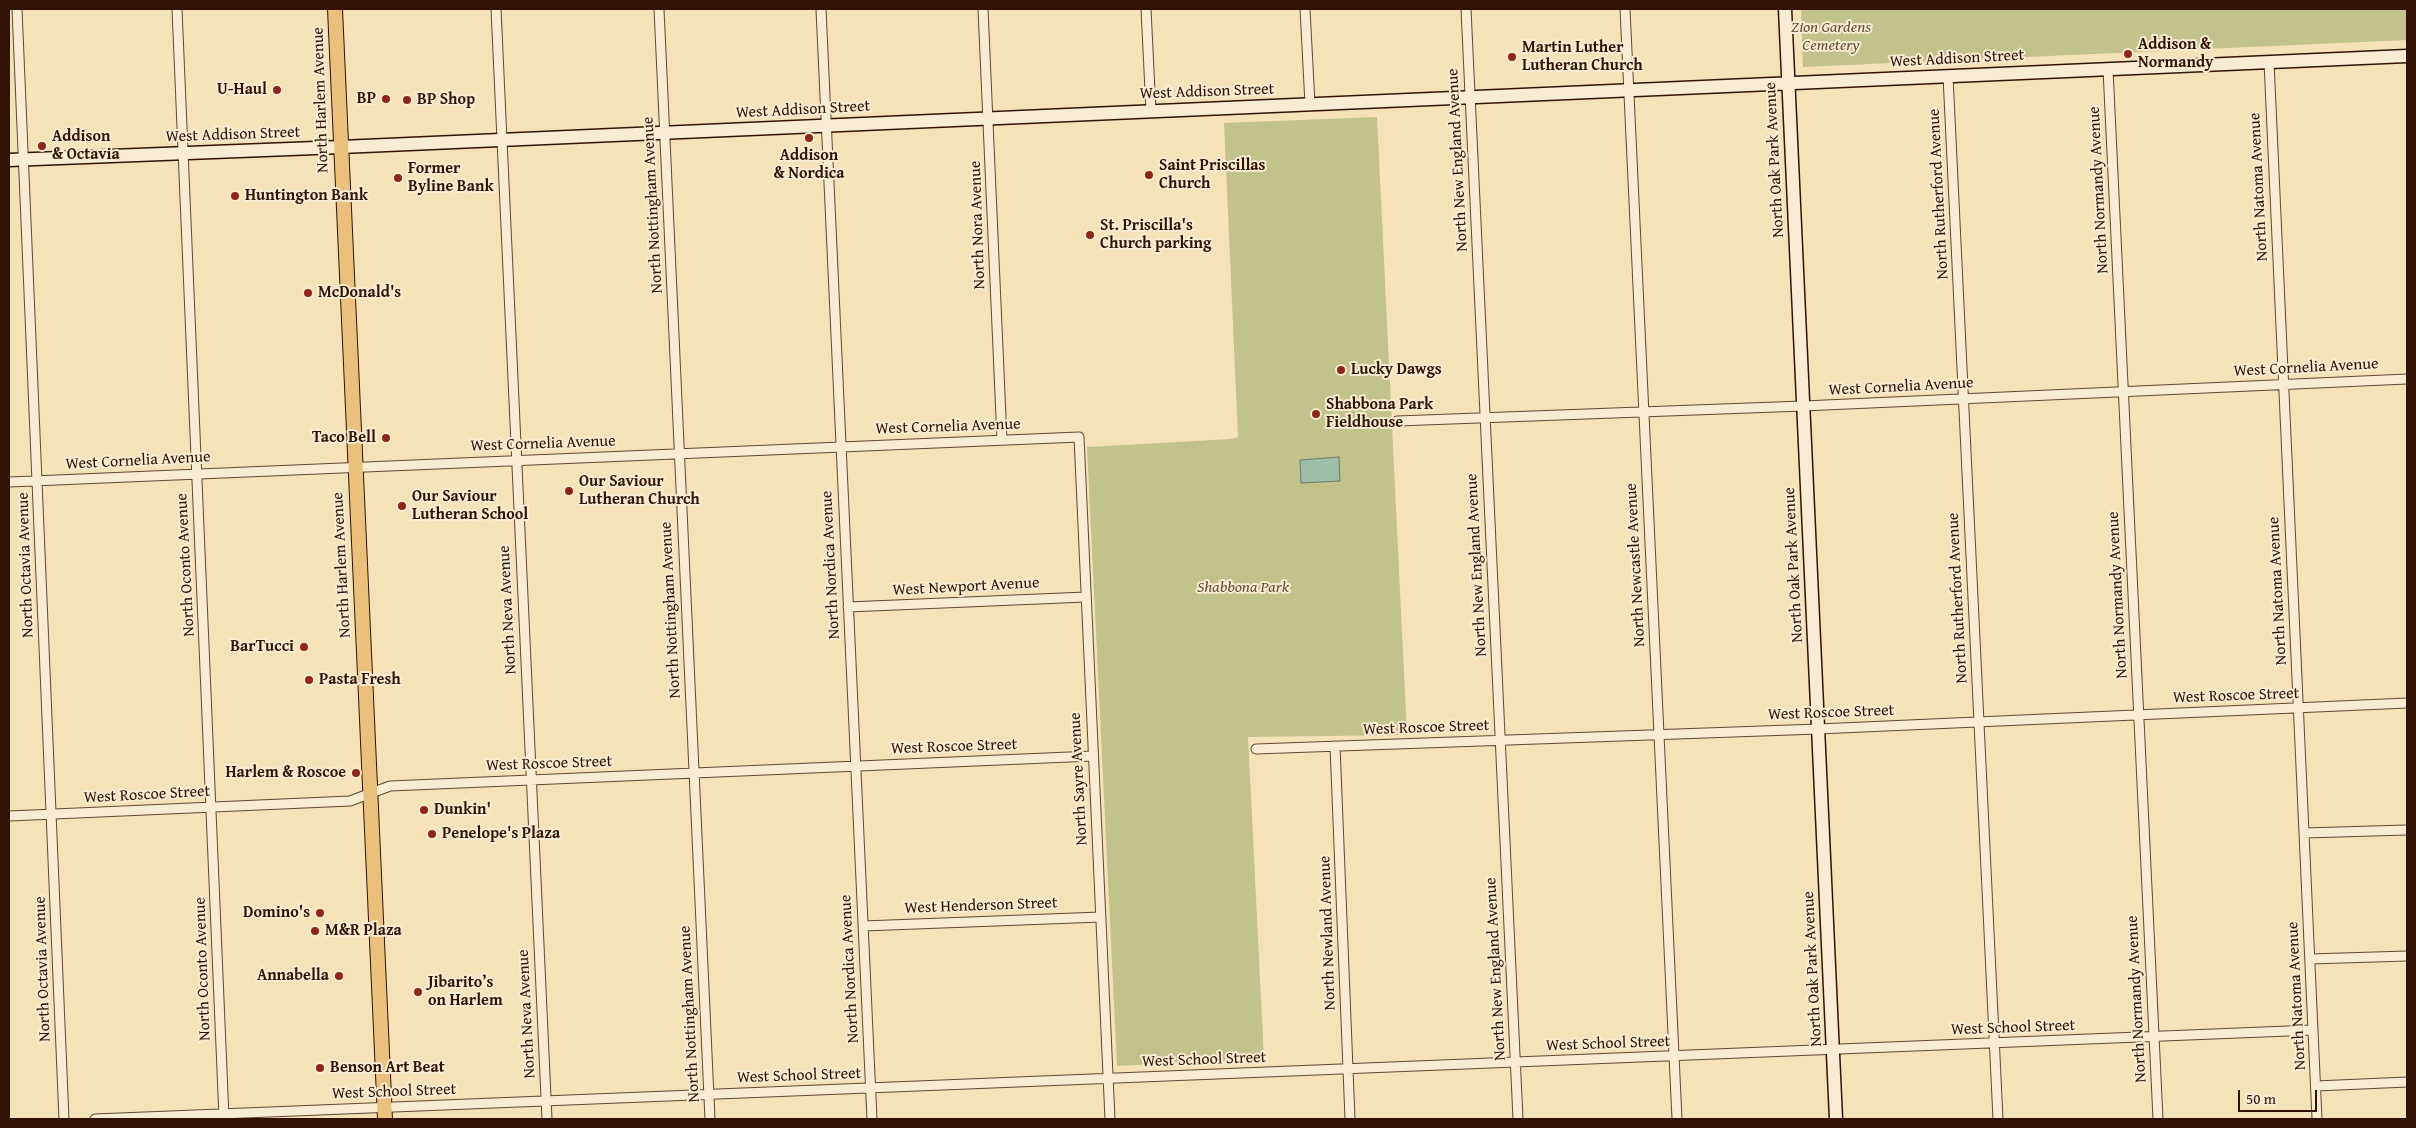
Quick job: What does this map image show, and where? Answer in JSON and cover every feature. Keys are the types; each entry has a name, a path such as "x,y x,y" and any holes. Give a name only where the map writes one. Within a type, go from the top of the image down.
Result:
{"main road":[{"name":"North Harlem Avenue","path":"335,9 384,1113"}],"street":[{"name":"North Octavia Avenue","path":"17,9 64,1119"},
{"name":"North Oconto Avenue","path":"177,9 224,1116"},
{"name":"North Neva Avenue","path":"496,9 547,1119"},
{"name":"North Nottingham Avenue","path":"659,9 710,1119"},
{"name":"North Nordica Avenue","path":"820,9 872,1119"},
{"name":"North Nora Avenue","path":"983,9 1002,440"},
{"path":"1146,9 1151,111"},
{"path":"1305,9 1310,104"},
{"name":"North New England Avenue","path":"1466,9 1518,1119"},
{"name":"North Newcastle Avenue","path":"1624,9 1677,1119"},
{"name":"North Oak Park Avenue","path":"1785,9 1836,1119"},
{"name":"West Addison Street","path":"9,160 184,154 2407,56"},
{"name":"North Natoma Avenue","path":"2268,62 2317,1119"},
{"name":"North Normandy Avenue","path":"2108,69 2158,1119"},
{"name":"North Rutherford Avenue","path":"1948,76 1998,1119"},
{"name":"West Cornelia Avenue","path":"1397,421 1803,406 2407,379"},
{"name":"West Cornelia Avenue","path":"9,482 1079,437"},
{"name":"North Sayre Avenue","path":"1079,437 1110,1119"},
{"name":"West Newport Avenue","path":"848,607 1086,597"},
{"name":"West Roscoe Street","path":"1256,748 1979,722 2407,703"},
{"name":"North Newland Avenue","path":"1335,746 1350,1119"},
{"name":"West Roscoe Street","path":"9,816 350,801 390,786 1093,756"},
{"path":"2304,833 2407,830"},
{"name":"West Henderson Street","path":"863,926 1101,917"},
{"path":"2310,960 2407,956"},
{"name":"West School Street","path":"95,1119 384,1113 546,1100 1674,1057 2313,1030"},
{"path":"2316,1086 2407,1082"}],"green space":[{"name":"Zion Gardens Cemetery","path":"1801,9 2407,9 2407,40 1803,67"},
{"name":"Shabbona Park","path":"1377,117 1407,735 1248,737 1264,1059 1117,1066 1087,447 1231,439 1238,437 1224,123"}],"shaded area":[{"path":"1339,457 1340,481 1301,483 1300,460"}],"place":[{"name":"Addison & Normandy","path":"2128,54"},
{"name":"Martin Luther Lutheran Church","path":"1512,57"},
{"name":"U-Haul","path":"277,90"},
{"name":"BP","path":"386,99"},
{"name":"BP Shop","path":"407,100"},
{"name":"Addison & Nordica","path":"809,138"},
{"name":"Addison & Octavia","path":"42,146"},
{"name":"Saint Priscillas Church","path":"1149,175"},
{"name":"Former Byline Bank","path":"398,178"},
{"name":"Huntington Bank","path":"235,196"},
{"name":"St. Priscilla's Church parking","path":"1090,235"},
{"name":"McDonald's","path":"308,293"},
{"name":"Lucky Dawgs","path":"1341,370"},
{"name":"Shabbona Park Fieldhouse","path":"1316,414"},
{"name":"Taco Bell","path":"386,438"},
{"name":"Our Saviour Lutheran Church","path":"569,491"},
{"name":"Our Saviour Lutheran School","path":"402,506"},
{"name":"BarTucci","path":"304,647"},
{"name":"Pasta Fresh","path":"309,680"},
{"name":"Harlem & Roscoe","path":"356,773"},
{"name":"Dunkin'","path":"424,810"},
{"name":"Penelope's Plaza","path":"432,834"},
{"name":"Domino's","path":"320,913"},
{"name":"M&R Plaza","path":"315,931"},
{"name":"Annabella","path":"339,976"},
{"name":"Jibarito’s on Harlem","path":"418,992"},
{"name":"Benson Art Beat","path":"320,1068"}]}
